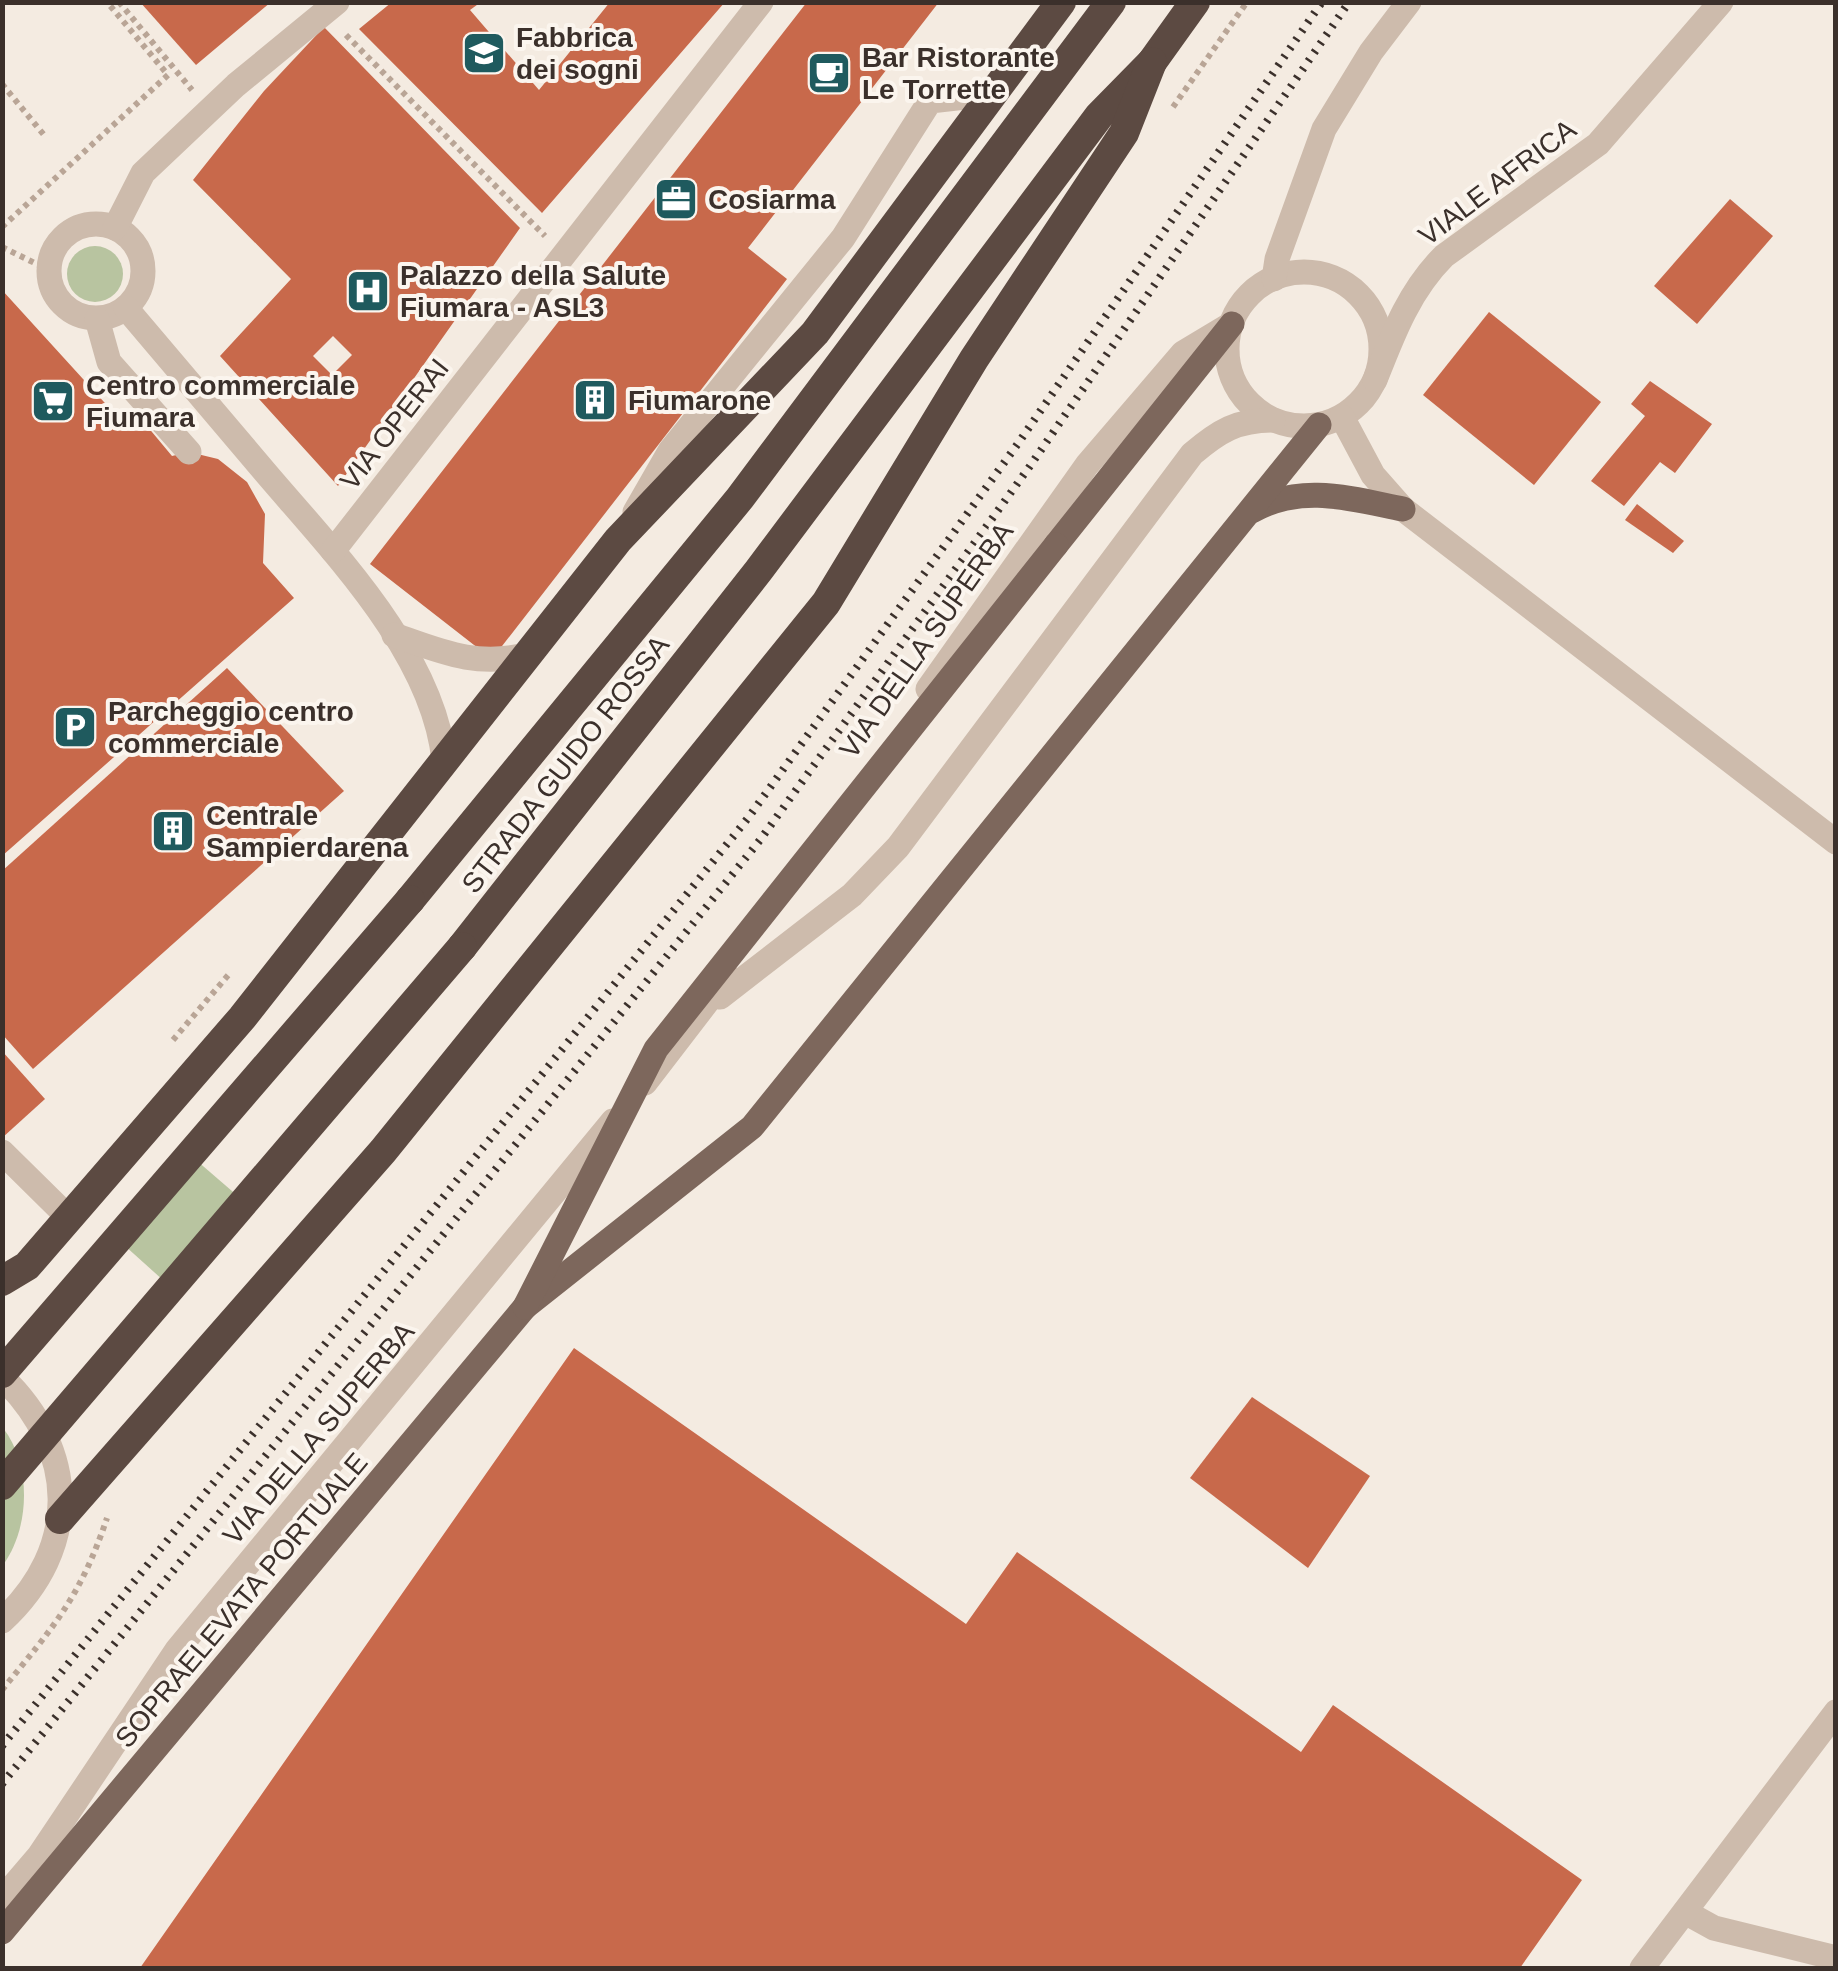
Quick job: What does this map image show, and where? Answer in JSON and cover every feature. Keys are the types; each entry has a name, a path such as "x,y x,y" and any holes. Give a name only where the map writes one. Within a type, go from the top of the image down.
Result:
{"highway":[{"path":"2,1281 28,1266 242,1018 618,540 815,333 1061,2"},
{"name":"STRADA GUIDO ROSSA","path":"2,1375 410,900 740,498 1110,2"},
{"path":"60,1519 382,1150 826,602 974,359 1124,133 1152,62 1195,2"},
{"name":"STRADA GUIDO ROSSA","path":"2,1484 462,947 820,491 1099,116 1152,62"}],"main road":[{"path":"525,1307 656,1049 1232,324"},
{"path":"525,1307 752,1127 1244,516 1331,421"},
{"path":"1244,516 1280,499 1314,494 1403,509"},
{"name":"SOPRAELEVATA PORTUALE","path":"2,1932 525,1307"}],"street":[{"name":"VIA OPERAI","path":"333,551 761,2"},
{"path":"1274,279 1277,259 1324,130 1371,52 1409,2"},
{"name":"VIALE AFRICA","path":"1375,380 1398,321 1426,274 1444,256 1598,144 1721,2"},
{"path":"116,228 142,173 208,110 330,8"},
{"path":"618,540 670,451 843,238 930,101 992,94"},
{"path":"85,226 116,228 129,237 143,265 137,296 126,308 97,319 68,310 51,286 49,270 60,242 85,226"},
{"path":"1306,272 1351,288 1368,305 1378,329 1382,354 1375,380 1360,402 1331,421 1296,426 1273,420 1255,409 1232,375 1228,350 1232,324 1244,301 1274,279 1306,272"},
{"path":"126,308 333,551 394,635 426,692 442,736 444,762"},
{"path":"97,319 109,362 190,452"},
{"name":"VIA DELLA SUPERBA","path":"2,1899 39,1856 178,1650 698,1018 1087,465 1183,353 1232,324"},
{"name":"VIA DELLA SUPERBA","path":"698,1018 740,978 852,895 898,847 1192,454 1221,430 1244,420 1273,420"},
{"path":"1331,421 1403,509 1836,842"},
{"path":"394,635 474,662 499,662 529,654"},
{"path":"2,1152 70,1218"},
{"path":"2,1375 28,1401 49,1437 60,1477 60,1519 40,1578 2,1621"},
{"path":"1642,1968 1836,1712"},
{"path":"1685,1912 1714,1928 1836,1958"}],"path":[{"path":"2,227 168,75 107,2"},
{"path":"119,2 208,110"},
{"path":"330,8 564,255"},
{"path":"2,84 44,134"},
{"path":"2,247 49,270"},
{"path":"169,1045 232,970"},
{"path":"2,1690 55,1628 83,1585 115,1504"}],"green space":[{"path":"95,246 115,254 123,274 115,294 95,302 75,294 67,274 75,254"},
{"path":"196,1160 247,1204 174,1290 124,1245"},
{"path":"3,1428 19,1460 24,1496 18,1533 3,1565"}],"building":[{"path":"140,2 271,2 196,65"},
{"path":"392,2 481,2 470,10 539,90 610,2 725,2 542,213 359,29"},
{"name":"Fiumarone","path":"807,2 939,2 748,248 787,279 492,659 370,564"},
{"name":"Palazzo della Salute Fiumara - ASL3","path":"324,27 520,228 338,486 220,356 291,279 193,180 264,91","holes":["333,336 352,355 332,375 313,356"]},
{"path":"1730,199 1773,236 1697,324 1654,286"},
{"name":"Parcheggio centro commerciale","path":"2,290 124,424 137,414 172,456 189,452 218,459 247,482 265,514 263,563 294,598 2,856"},
{"path":"1489,312 1601,402 1534,485 1423,395"},
{"path":"1650,381 1712,424 1675,473 1660,462 1624,506 1591,481 1645,416 1631,404"},
{"path":"1637,504 1684,541 1673,553 1625,520"},
{"name":"Centrale Sampierdarena","path":"227,668 344,791 33,1069 2,1034 2,871"},
{"path":"2,1051 45,1099 2,1138"},
{"path":"574,1348 966,1624 1017,1552 1301,1752 1333,1705 1582,1880 1520,1968 140,1968"},
{"path":"1252,1397 1370,1476 1308,1568 1190,1478"}],"railway":[{"path":"2,1746 748,818 1019,442 1322,2"},
{"path":"2,1784 760,840 1030,466 1349,2"}],"place":[{"name":"Fabbrica dei sogni","path":"484,53"},
{"name":"Bar Ristorante Le Torrette","path":"829,73"},
{"name":"Cosiarma","path":"676,199"},
{"name":"Palazzo della Salute Fiumara - ASL3","path":"368,291"},
{"name":"Fiumarone","path":"595,400"},
{"name":"Centro commerciale Fiumara","path":"53,401"},
{"name":"Parcheggio centro commerciale","path":"75,727"},
{"name":"Centrale Sampierdarena","path":"173,831"}]}
